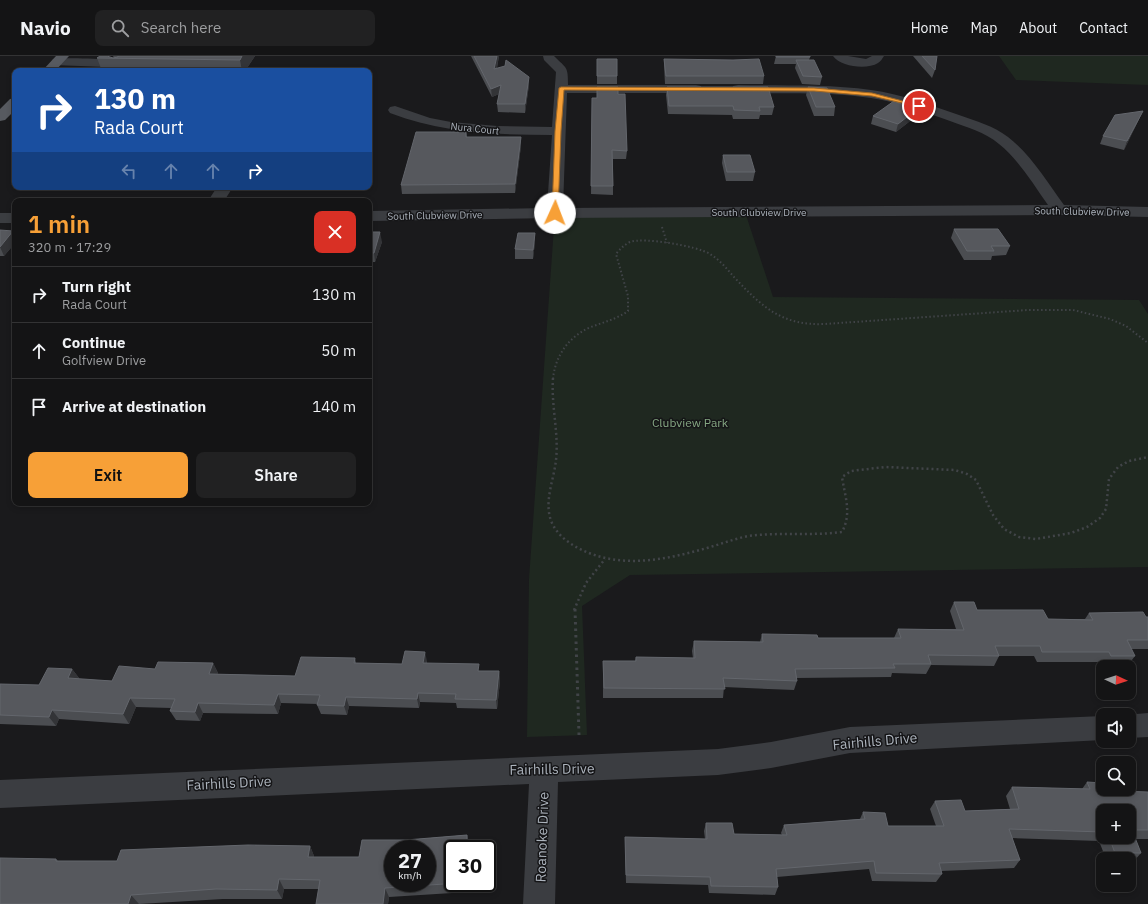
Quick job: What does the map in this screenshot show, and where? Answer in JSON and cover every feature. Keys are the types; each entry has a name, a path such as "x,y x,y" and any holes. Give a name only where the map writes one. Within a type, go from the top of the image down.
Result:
{"main road":[{"path":"51,68 60,59"},
{"path":"0,117 12,105"}],"street":[{"path":"839,56 843,59 854,77 890,98 934,110 976,126 1003,141 1022,159 1059,210"},
{"path":"724,89 814,90 854,77 878,56"},
{"path":"548,57 562,71 555,213"},
{"path":"60,59 109,63 118,67"},
{"path":"561,88 709,89"},
{"name":"Nura Court","path":"395,110 434,123 460,127 558,131"},
{"name":"South Clubview Drive","path":"372,216 555,213 1059,210 1148,212"},
{"path":"0,218 12,218"},
{"path":"1136,726 1148,725"},
{"name":"Fairhills Drive","path":"0,794 506,770 544,770 718,762 771,755 850,740 1096,728"},
{"name":"Roanoke Drive","path":"539,904 544,770"}],"path":[{"path":"1148,343 1126,326 1110,318 1073,310 1028,310 831,324 803,324 785,320 762,306 716,258 709,253 653,241 632,242 623,246 616,254 618,264 628,290 630,303 628,311 622,317 594,326 579,333 569,342 558,356 553,369 552,401 557,442 557,464 549,501 551,520 561,537 577,548 594,556 614,561 635,562 654,560 751,536 826,534 842,532 848,523 849,511 842,477 851,471 885,467 954,470 967,474 976,480 993,515 1004,529 1019,537 1036,539 1071,533 1087,527 1100,518 1106,509 1109,479 1118,467 1129,461 1148,457"},
{"path":"579,735 574,611 577,599 592,573 606,559"}],"green space":[{"path":"999,56 1148,56 1148,85 1016,80"},
{"name":"Clubview Park","path":"745,212 773,297 1139,300 1148,314 1148,567 630,575 582,606 587,735 527,737 529,579 555,213"}],"building":[{"path":"100,56 113,58 118,56 242,56 240,60 97,58"},
{"path":"474,56 497,56 494,69 505,66 506,60 529,77 525,104 497,104 501,85 491,89"},
{"path":"810,56 810,57 776,57"},
{"path":"922,56 937,56 935,70"},
{"path":"597,59 617,59 617,76 597,76"},
{"path":"664,59 759,59 764,76 666,76"},
{"path":"796,60 814,60 822,77 803,76"},
{"path":"597,87 618,87 618,94 625,94 627,151 612,150 613,186 591,186 592,98 597,98"},
{"path":"667,87 768,87 774,107 759,107 760,111 734,110 733,106 669,106"},
{"path":"808,87 827,88 835,107 816,107"},
{"path":"894,101 916,110 898,124 873,116"},
{"path":"1143,111 1127,141 1103,136 1115,115"},
{"path":"416,132 466,132 466,137 521,137 515,184 401,185"},
{"path":"723,155 750,155 755,172 727,172"},
{"path":"954,229 998,229 1010,246 991,246 994,251 967,251"},
{"path":"0,230 12,231 12,232 0,247"},
{"path":"372,232 380,232 374,253 372,253"},
{"path":"518,233 535,233 533,250 515,249"},
{"path":"954,602 974,602 977,610 1043,610 1048,619 1093,620 1089,613 1143,612 1146,617 1148,617 1148,640 1127,640 1135,656 1111,656 1109,652 1042,652 1040,646 995,646 999,656 928,655 931,664 893,664 895,668 795,669 797,681 723,678 725,689 604,688 603,661 636,661 636,657 695,658 694,641 763,642 762,634 817,635 818,638 901,638 898,629 964,630"},
{"path":"405,651 425,652 423,663 479,664 478,671 499,671 496,700 455,699 456,694 418,693 417,699 346,697 344,706 317,705 320,695 278,694 274,705 198,703 195,712 170,711 175,699 130,698 123,714 52,710 49,717 0,715 0,684 39,685 48,668 72,669 68,678 112,681 119,666 155,669 158,662 213,663 209,674 295,676 301,657 355,658 354,663 402,664"},
{"path":"1087,782 1096,783 1096,796 1136,796 1136,792 1148,792 1148,830 1136,830 1136,804 1096,804 1096,832 1009,829 1020,860 939,863 942,874 876,873 874,861 776,869 778,887 711,886 710,877 626,875 625,837 707,839 706,823 732,823 734,834 787,835 784,825 865,819 863,812 885,813 888,826 944,826 935,801 961,800 965,811 1019,809 1012,787 1090,789"},
{"path":"467,835 467,840 444,840 444,884 436,885 436,840 406,840"},
{"path":"362,840 384,840 384,892 383,904 316,904 320,880 279,879 277,890 216,889 131,895 128,904 0,904 0,858 56,859 56,861 117,861 121,850 248,845 310,846 308,857 359,857"},
{"path":"1136,840 1141,853 1136,852 1115,852 1112,844 1136,844"}],"route":[{"path":"555,213 561,88 814,90 872,94 919,106"}]}
